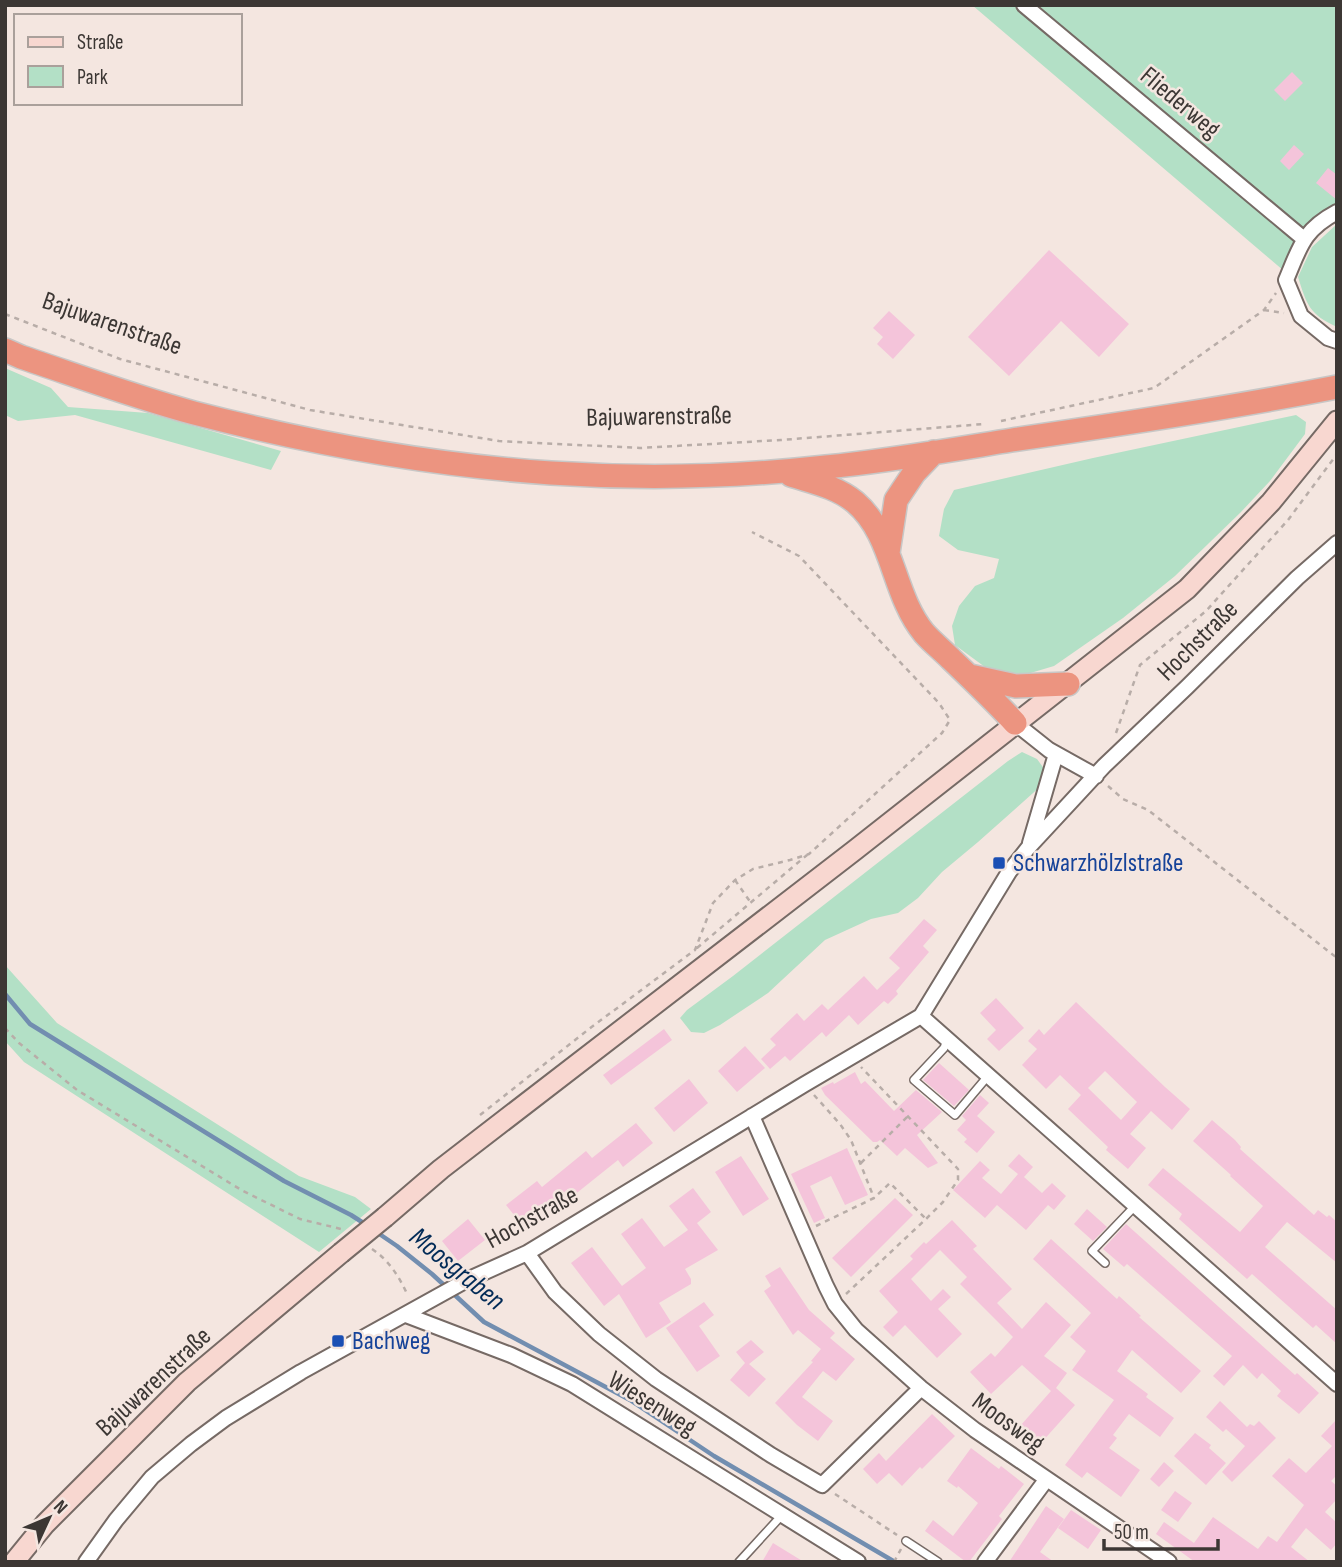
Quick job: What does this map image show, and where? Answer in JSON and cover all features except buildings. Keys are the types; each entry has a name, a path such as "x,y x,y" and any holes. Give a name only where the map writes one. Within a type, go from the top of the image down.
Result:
{"highway":[{"path":"5,350 191,412 340,446 482,467 552,473 672,477 828,467 1240,406 1337,387"},
{"path":"888,553 896,500 914,473 934,452"},
{"path":"778,471 834,488 855,502 872,522 888,553 902,596 924,632 1015,723"},
{"path":"969,676 1016,686 1068,684"}],"main road":[{"name":"Bajuwarenstraße","path":"14,1562 45,1524 187,1382 441,1169 1068,684 1186,589 1272,502 1337,421"}],"street":[{"name":"Fliederweg","path":"1024,5 1304,239"},
{"path":"1337,212 1321,220 1304,239 1286,280 1301,316 1328,338 1337,341"},
{"name":"Hochstraße","path":"86,1562 152,1477 226,1418 301,1372 467,1280 527,1254 920,1016 1009,872 1028,848 1100,771 1297,578 1337,543"},
{"path":"1015,723 1056,754 1100,771"},
{"path":"1028,848 1056,754"},
{"path":"920,1016 1337,1384"},
{"name":"Moosweg","path":"752,1116 826,1286 835,1304 856,1330 921,1388 975,1430 1169,1562"},
{"path":"527,1254 555,1292 598,1334 656,1379 771,1455 822,1485 921,1388"},
{"name":"Wiesenweg","path":"406,1315 511,1356 572,1384 858,1562"},
{"path":"985,1562 1046,1480"}],"lane":[{"path":"948,1040 944,1048 914,1080 955,1115 988,1076"},
{"path":"1105,1263 1093,1251 1136,1206"},
{"path":"739,1562 783,1514"},
{"path":"906,1541 938,1562"}],"path":[{"name":"Bajuwarenstraße","path":"5,314 120,359 310,410 499,441 640,448 991,423 1154,388 1264,310 1286,280"},
{"path":"1337,454 1288,520 1206,611 1140,665 1100,771 1123,799 1148,810 1337,958"},
{"path":"479,1116 695,950 809,854 943,733 950,720 939,703 799,556 752,532"},
{"path":"695,950 713,903 735,880 753,869 809,854"},
{"path":"735,880 764,920"},
{"path":"5,1028 19,1043 77,1090 243,1191 300,1219 345,1230"},
{"path":"835,1304 943,1202 958,1180 958,1168 851,1058"},
{"path":"805,1084 851,1140 874,1198"},
{"path":"861,1163 908,1116"},
{"path":"804,1232 874,1198 890,1183 926,1219"},
{"path":"368,1246 382,1256 401,1281 409,1299"},
{"path":"822,1485 906,1541"}],"green space":[{"path":"972,5 1015,5 1298,242 1284,271"},
{"path":"1032,5 1337,5 1337,207 1306,230 1296,226"},
{"path":"1337,224 1337,327 1320,318 1310,308 1298,277 1312,247"},
{"path":"5,368 51,388 68,407 148,413 281,451 271,470 75,415 18,421 5,415"},
{"path":"1296,415 1306,422 1305,434 1270,481 1241,512 1175,576 1123,618 1054,666 1017,677 989,670 955,645 952,626 959,606 975,586 994,578 999,559 958,550 939,536 944,509 954,490"},
{"path":"1022,752 1037,759 1045,770 1042,785 942,872 918,898 898,913 871,919 825,940 768,993 720,1025 704,1033 691,1032 680,1018 687,1010"},
{"path":"5,965 57,1023 299,1176 355,1197 371,1209 319,1252 24,1062 5,1041"}],"waterway":[{"name":"Moosgraben","path":"5,994 30,1024 284,1181 365,1224"},
{"name":"Moosgraben","path":"375,1231 432,1274 484,1322 630,1400 714,1456 895,1562"}],"place":[{"name":"Schwarzhölzlstraße","path":"999,863"},
{"name":"Bachweg","path":"338,1341"}]}
